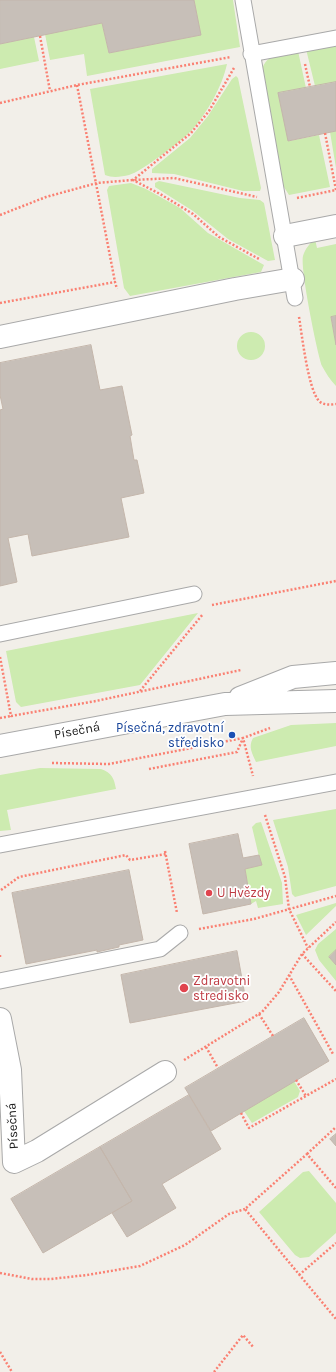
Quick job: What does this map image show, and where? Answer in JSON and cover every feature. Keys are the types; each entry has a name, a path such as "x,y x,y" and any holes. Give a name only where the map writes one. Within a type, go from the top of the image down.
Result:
{"street":[{"path":"285,236 336,226"},
{"path":"0,337 235,289 288,286"},
{"name":"Písečná","path":"225,704 293,677 336,673"},
{"name":"Písečná","path":"0,746 225,704 336,701"},
{"name":"Písečná","path":"0,1019 10,1070 14,1162 37,1151 165,1072"}],"lane":[{"path":"243,0 251,54 285,236 288,286"},
{"path":"251,54 336,38"},
{"path":"0,634 194,594"},
{"path":"0,845 336,782"},
{"path":"0,981 160,949 180,933"}],"path":[{"path":"40,36 50,91"},
{"path":"0,103 77,85 251,54"},
{"path":"133,180 191,133 209,111 231,70 251,54"},
{"path":"77,85 115,282"},
{"path":"0,215 46,197 97,183 133,180 174,178 278,202 336,190 325,133"},
{"path":"133,180 193,214 220,237 274,268 288,286 312,390 319,401 329,406 336,404"},
{"path":"140,691 204,612"},
{"path":"0,657 11,716 96,701 245,669"},
{"path":"48,763 109,764 242,738 285,877 289,909 308,948"},
{"path":"149,769 237,752"},
{"path":"0,889 19,877 126,855 130,860 165,852 180,933 254,919 336,896"},
{"path":"165,1072 259,1014 279,992 302,954 336,922"},
{"path":"302,954 336,991"},
{"path":"289,975 333,1054"},
{"path":"259,1014 273,1036"},
{"path":"206,1047 218,1068"},
{"path":"241,1113 249,1128 336,1079"},
{"path":"296,1080 306,1096"},
{"path":"0,1273 32,1279 51,1279 87,1275 140,1266 185,1245 229,1214 245,1209 336,1127"},
{"path":"307,1154 336,1188"},
{"path":"245,1209 336,1319"},
{"path":"299,1275 336,1243"},
{"path":"214,1372 243,1335 254,1348"},
{"path":"0,1352 12,1372"}],"green space":[{"path":"194,0 233,0 240,47 87,76 84,54 50,60 45,34 102,23 109,53 200,35"},
{"path":"34,37 39,61 0,69 0,44"},
{"path":"336,43 336,82 315,86 306,49"},
{"path":"298,51 306,88 279,93 289,141 319,135 330,187 289,195 282,184 262,70 264,64 271,57"},
{"path":"227,64 218,91 197,124 186,136 161,156 135,173 120,177 105,175 90,89"},
{"path":"236,76 238,78 261,188 260,191 243,191 174,174 152,173 152,169 190,138 208,116 232,79"},
{"path":"336,131 336,168 330,132"},
{"path":"159,181 240,198 260,200 264,203 275,260 268,261 228,239 193,211 155,187 155,183"},
{"path":"131,183 146,189 180,208 208,233 264,265 261,272 130,296 124,288 107,190 109,186"},
{"path":"315,239 317,248 336,244 336,316 331,318 336,345 336,386 322,366 306,292 303,256 308,246"},
{"path":"251,332 261,336 265,346 261,356 251,360 241,356 237,346 241,336"},
{"path":"198,613 140,685 21,707 16,702 6,651"},
{"path":"336,723 336,746 256,762 252,753 251,744 253,738 291,725"},
{"path":"40,768 101,769 108,772 112,776 116,789 7,810 11,830 0,831 0,775"},
{"path":"336,809 336,886 295,897 292,894 288,867 273,820"},
{"path":"261,822 282,883 283,904 258,908 256,901 251,904 245,869 261,865 252,827 256,823"},
{"path":"336,903 336,906 306,935 296,915"},
{"path":"336,929 336,950 329,957 336,965 336,981 319,960 315,950 318,944"},
{"path":"294,1081 300,1091 298,1097 252,1123 244,1111"},
{"path":"309,1171 336,1203 336,1233 309,1257 300,1258 295,1255 259,1212 303,1172"}],"building":[{"path":"0,0 194,0 201,35 109,53 102,23 0,44"},
{"path":"336,82 336,131 288,141 278,93"},
{"path":"336,316 336,345 331,317"},
{"path":"91,345 100,390 122,386 132,435 130,436 134,460 137,460 144,493 121,498 129,537 32,556 28,534 8,538 17,582 0,586 0,410 3,409 0,395 0,363"},
{"path":"238,834 243,858 259,855 262,865 245,869 251,904 203,914 189,844"},
{"path":"129,870 143,940 119,945 119,947 97,952 97,950 26,964 12,893"},
{"path":"336,950 336,965 329,957"},
{"name":"Zdravotni stredisko","path":"237,951 246,1001 130,1023 121,975"},
{"path":"304,1018 329,1061 211,1131 185,1088"},
{"path":"189,1095 221,1149 162,1184 176,1208 127,1237 112,1213 132,1201 100,1147"},
{"path":"336,1134 336,1146 330,1139"},
{"path":"100,1147 132,1201 43,1253 11,1199"}],"place":[{"name":"Písečná, zdravotní středisko","path":"232,735"},
{"name":"U Hvězdy","path":"209,893"},
{"name":"Zdravotni stredisko","path":"184,988"}]}
